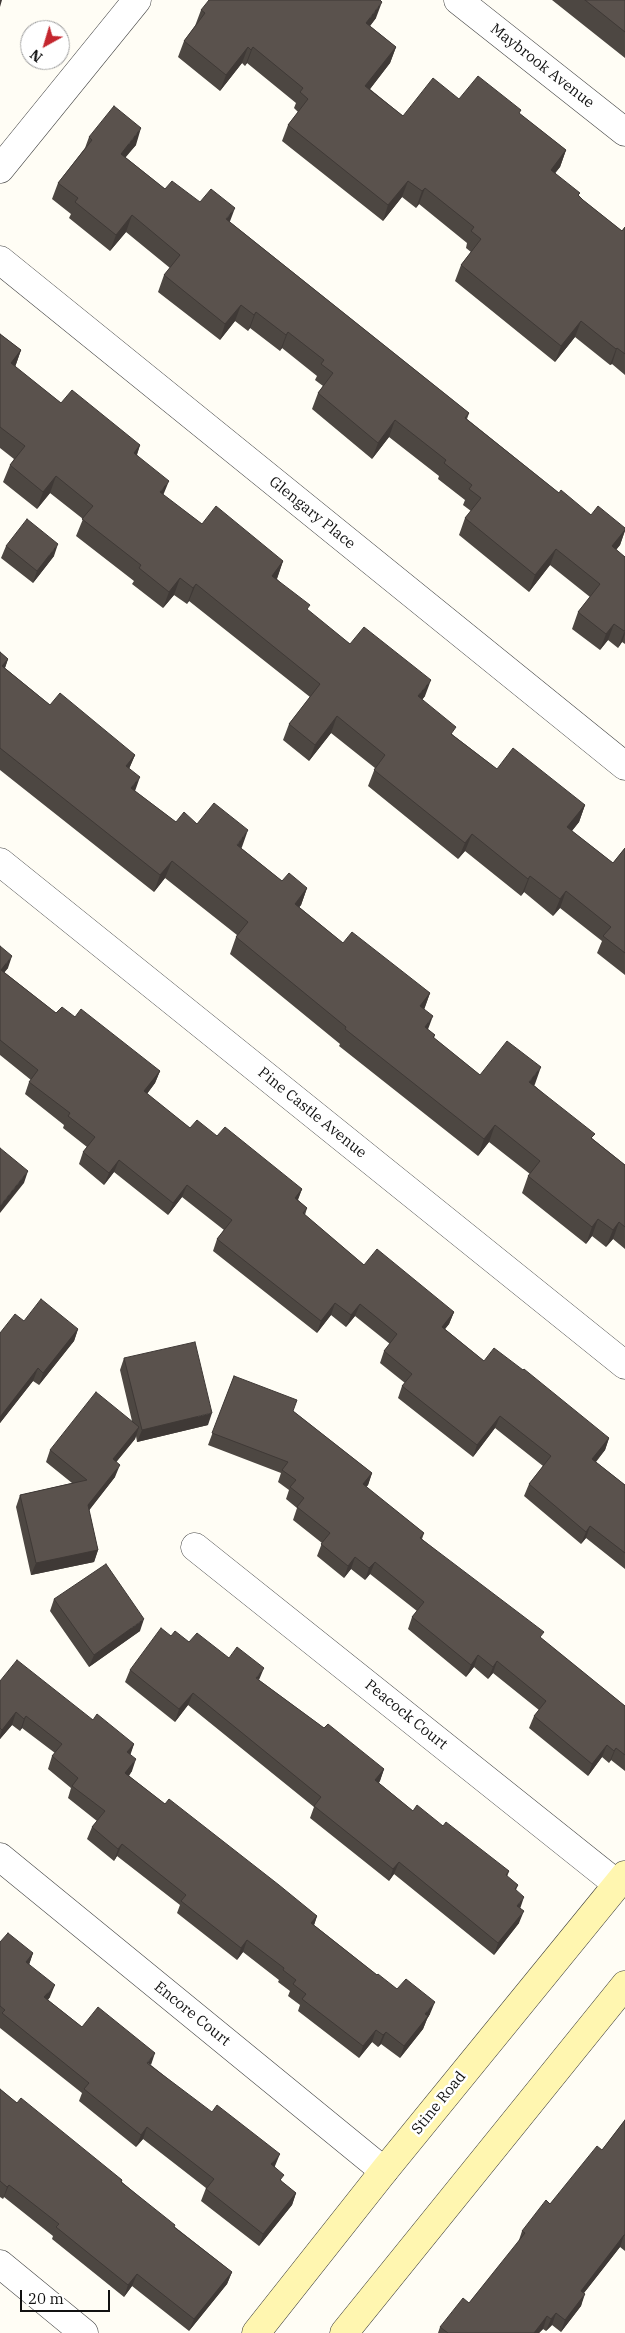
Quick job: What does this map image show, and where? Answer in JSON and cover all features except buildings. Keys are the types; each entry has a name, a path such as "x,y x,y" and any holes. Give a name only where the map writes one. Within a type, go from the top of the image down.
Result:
{"main road":[{"name":"Stine Road","path":"256,2333 384,2171 621,1880"},
{"path":"344,2333 625,1985"}],"street":[{"path":"0,169 137,0"},
{"name":"Maybrook Avenue","path":"458,0 625,132"},
{"name":"Glengary Place","path":"0,260 625,765"},
{"name":"Pine Castle Avenue","path":"0,862 625,1364"},
{"name":"Peacock Court","path":"195,1546 621,1880"},
{"name":"Encore Court","path":"0,1858 384,2171"},
{"path":"0,2264 84,2333"}]}
